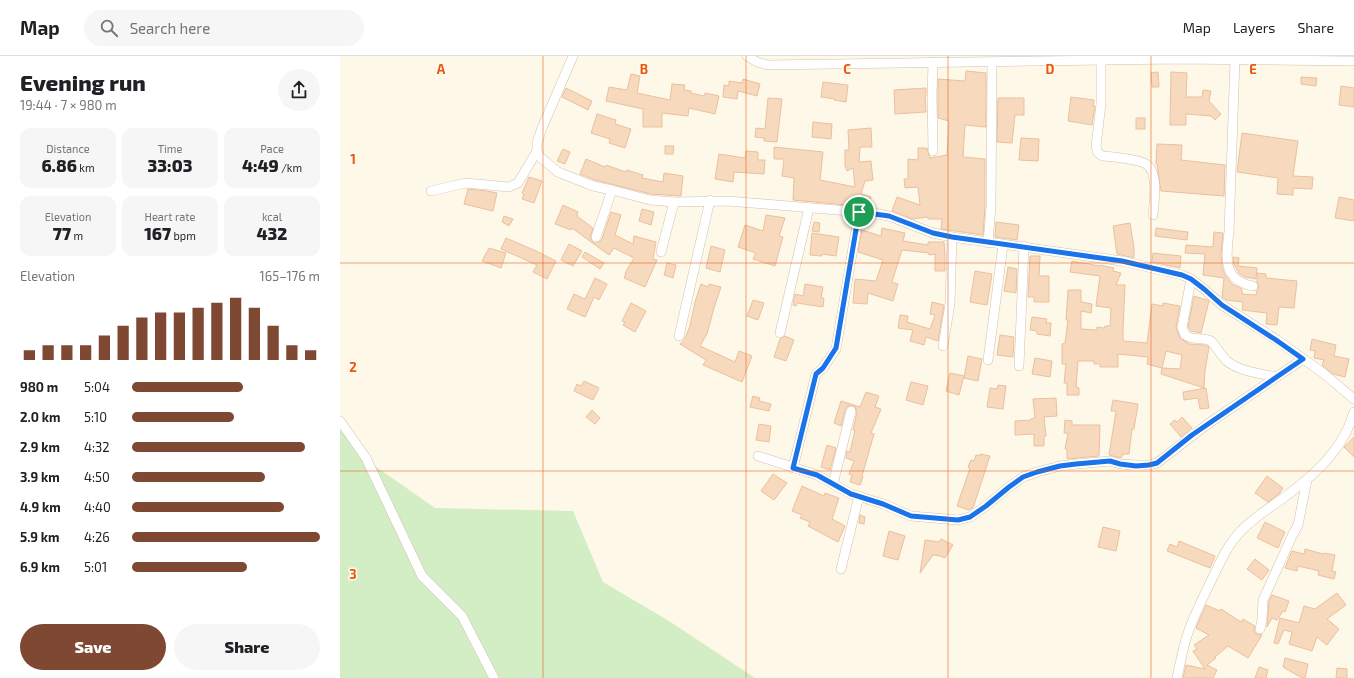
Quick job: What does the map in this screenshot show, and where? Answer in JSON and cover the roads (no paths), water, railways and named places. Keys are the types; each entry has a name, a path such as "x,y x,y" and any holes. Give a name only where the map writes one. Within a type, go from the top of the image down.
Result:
{"street":[{"path":"573,56 537,142 537,151 540,157 558,172 593,186 650,200 674,202 710,200 751,202 889,216 933,233 952,237 1122,261 1182,275 1191,279 1222,305 1323,373 1354,399"},
{"path":"747,56 757,62 768,65 1101,60 1122,58 1218,58 1354,61"},
{"path":"1235,59 1229,232 1226,255 1230,272 1236,280 1245,285 1253,286"},
{"path":"1101,60 1101,104 1096,146 1097,151 1103,156 1137,161 1145,163 1151,167 1154,175 1155,191 1153,215"},
{"path":"933,62 932,96 934,151"},
{"path":"988,243 991,206 992,62"},
{"path":"431,191 466,183 509,187 518,183 537,151"},
{"path":"596,237 612,190"},
{"path":"679,336 710,200"},
{"path":"661,252 674,202"},
{"path":"780,334 809,208"},
{"path":"793,468 816,374 823,368 836,348 859,212"},
{"path":"943,346 950,304 952,237"},
{"path":"988,360 1003,245"},
{"path":"1019,366 1024,246"},
{"path":"1191,279 1182,328 1184,335 1193,339 1211,341 1225,360 1230,363 1254,372 1277,376"},
{"path":"758,456 817,475 845,491 883,504 911,516 958,520 964,519 970,517 986,506 1023,477 1037,472 1060,466 1110,461 1136,466 1157,463 1192,435 1303,359"},
{"path":"833,484 851,411"},
{"path":"1177,678 1186,640 1198,609 1222,558 1230,545 1240,532 1254,519 1307,480 1324,465 1345,436 1354,412"},
{"path":"340,421 366,458 422,576 462,616 494,678"},
{"path":"1260,629 1263,600 1298,525 1307,480"},
{"path":"841,569 859,496"}]}
